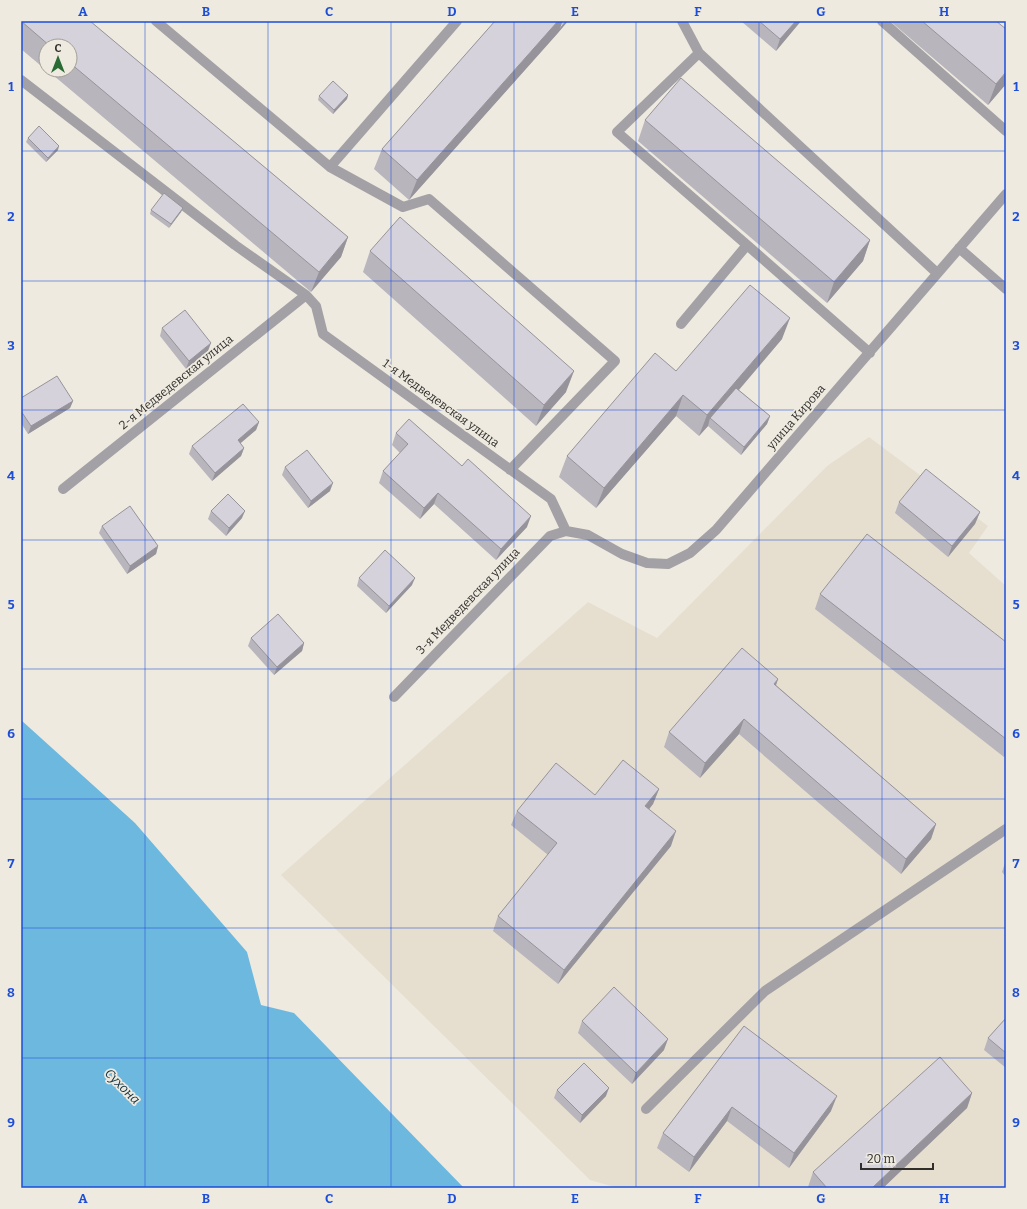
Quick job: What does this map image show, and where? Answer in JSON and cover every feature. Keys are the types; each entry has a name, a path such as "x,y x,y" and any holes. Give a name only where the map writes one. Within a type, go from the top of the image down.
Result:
{"street":[{"path":"156,21 330,167 403,207 429,199 615,361 510,470"},
{"path":"330,167 457,21"},
{"path":"682,21 699,53 937,273"},
{"path":"882,21 1006,131"},
{"path":"699,53 617,132 870,352"},
{"name":"1-я Медведевская улица","path":"21,80 235,245 306,295 316,306 323,334 551,499 566,531"},
{"name":"улица Кирова","path":"566,531 588,535 622,554 647,563 668,564 690,553 716,530 1006,194"},
{"path":"681,324 747,245"},
{"path":"959,248 1006,289"},
{"name":"2-я Медведевская улица","path":"63,489 306,295"},
{"name":"3-я Медведевская улица","path":"394,697 550,536 566,531"},
{"path":"646,1109 765,991 1006,829"}],"shaded area":[{"path":"869,437 988,526 969,553 1006,586 1006,1188 618,1188 590,1180 281,875 588,602 657,638 827,466"}],"water":[{"name":"Сухона","path":"21,720 135,823 247,952 261,1005 294,1013 464,1188 21,1188"}],"building":[{"path":"21,21 90,21 348,237 319,272 78,70 78,38 41,38"},
{"path":"495,21 558,21 417,180 382,149"},
{"path":"562,21 566,21 559,30"},
{"path":"759,21 796,21 780,39"},
{"path":"922,21 996,21 1006,29 1006,72 996,84"},
{"path":"681,78 870,240 834,282 645,120"},
{"path":"333,81 348,95 334,110 319,96"},
{"path":"39,126 59,146 48,158 28,138"},
{"path":"164,193 183,208 171,224 151,210"},
{"path":"400,217 574,371 544,405 370,251"},
{"path":"750,285 790,318 707,415 683,395 604,488 567,456 655,353 676,371"},
{"path":"185,310 211,343 189,361 162,328"},
{"path":"57,376 73,401 31,426 21,411 21,398"},
{"path":"736,388 770,416 744,447 710,418"},
{"path":"243,404 259,422 238,440 244,448 215,473 192,446"},
{"path":"409,419 462,466 468,459 531,516 501,549 438,493 424,508 383,471 408,444 396,433"},
{"path":"307,450 333,483 311,501 285,467"},
{"path":"926,469 980,512 952,546 899,502"},
{"path":"228,494 245,511 229,528 211,511"},
{"path":"130,506 158,546 130,566 102,526"},
{"path":"867,534 1006,642 1006,739 820,594"},
{"path":"385,550 415,578 389,606 359,578"},
{"path":"278,614 304,643 277,667 251,638"},
{"path":"742,648 778,679 774,684 936,824 906,859 744,719 705,763 669,732"},
{"path":"623,760 659,789 645,806 676,831 564,970 498,916 557,843 517,811 556,763 595,795"},
{"path":"614,987 668,1039 636,1073 582,1021"},
{"path":"1006,1018 1006,1053 988,1038"},
{"path":"744,1026 837,1096 794,1153 732,1107 694,1157 663,1133"},
{"path":"940,1057 972,1093 872,1188 827,1188 813,1172"},
{"path":"584,1063 609,1088 582,1115 557,1090"}]}
